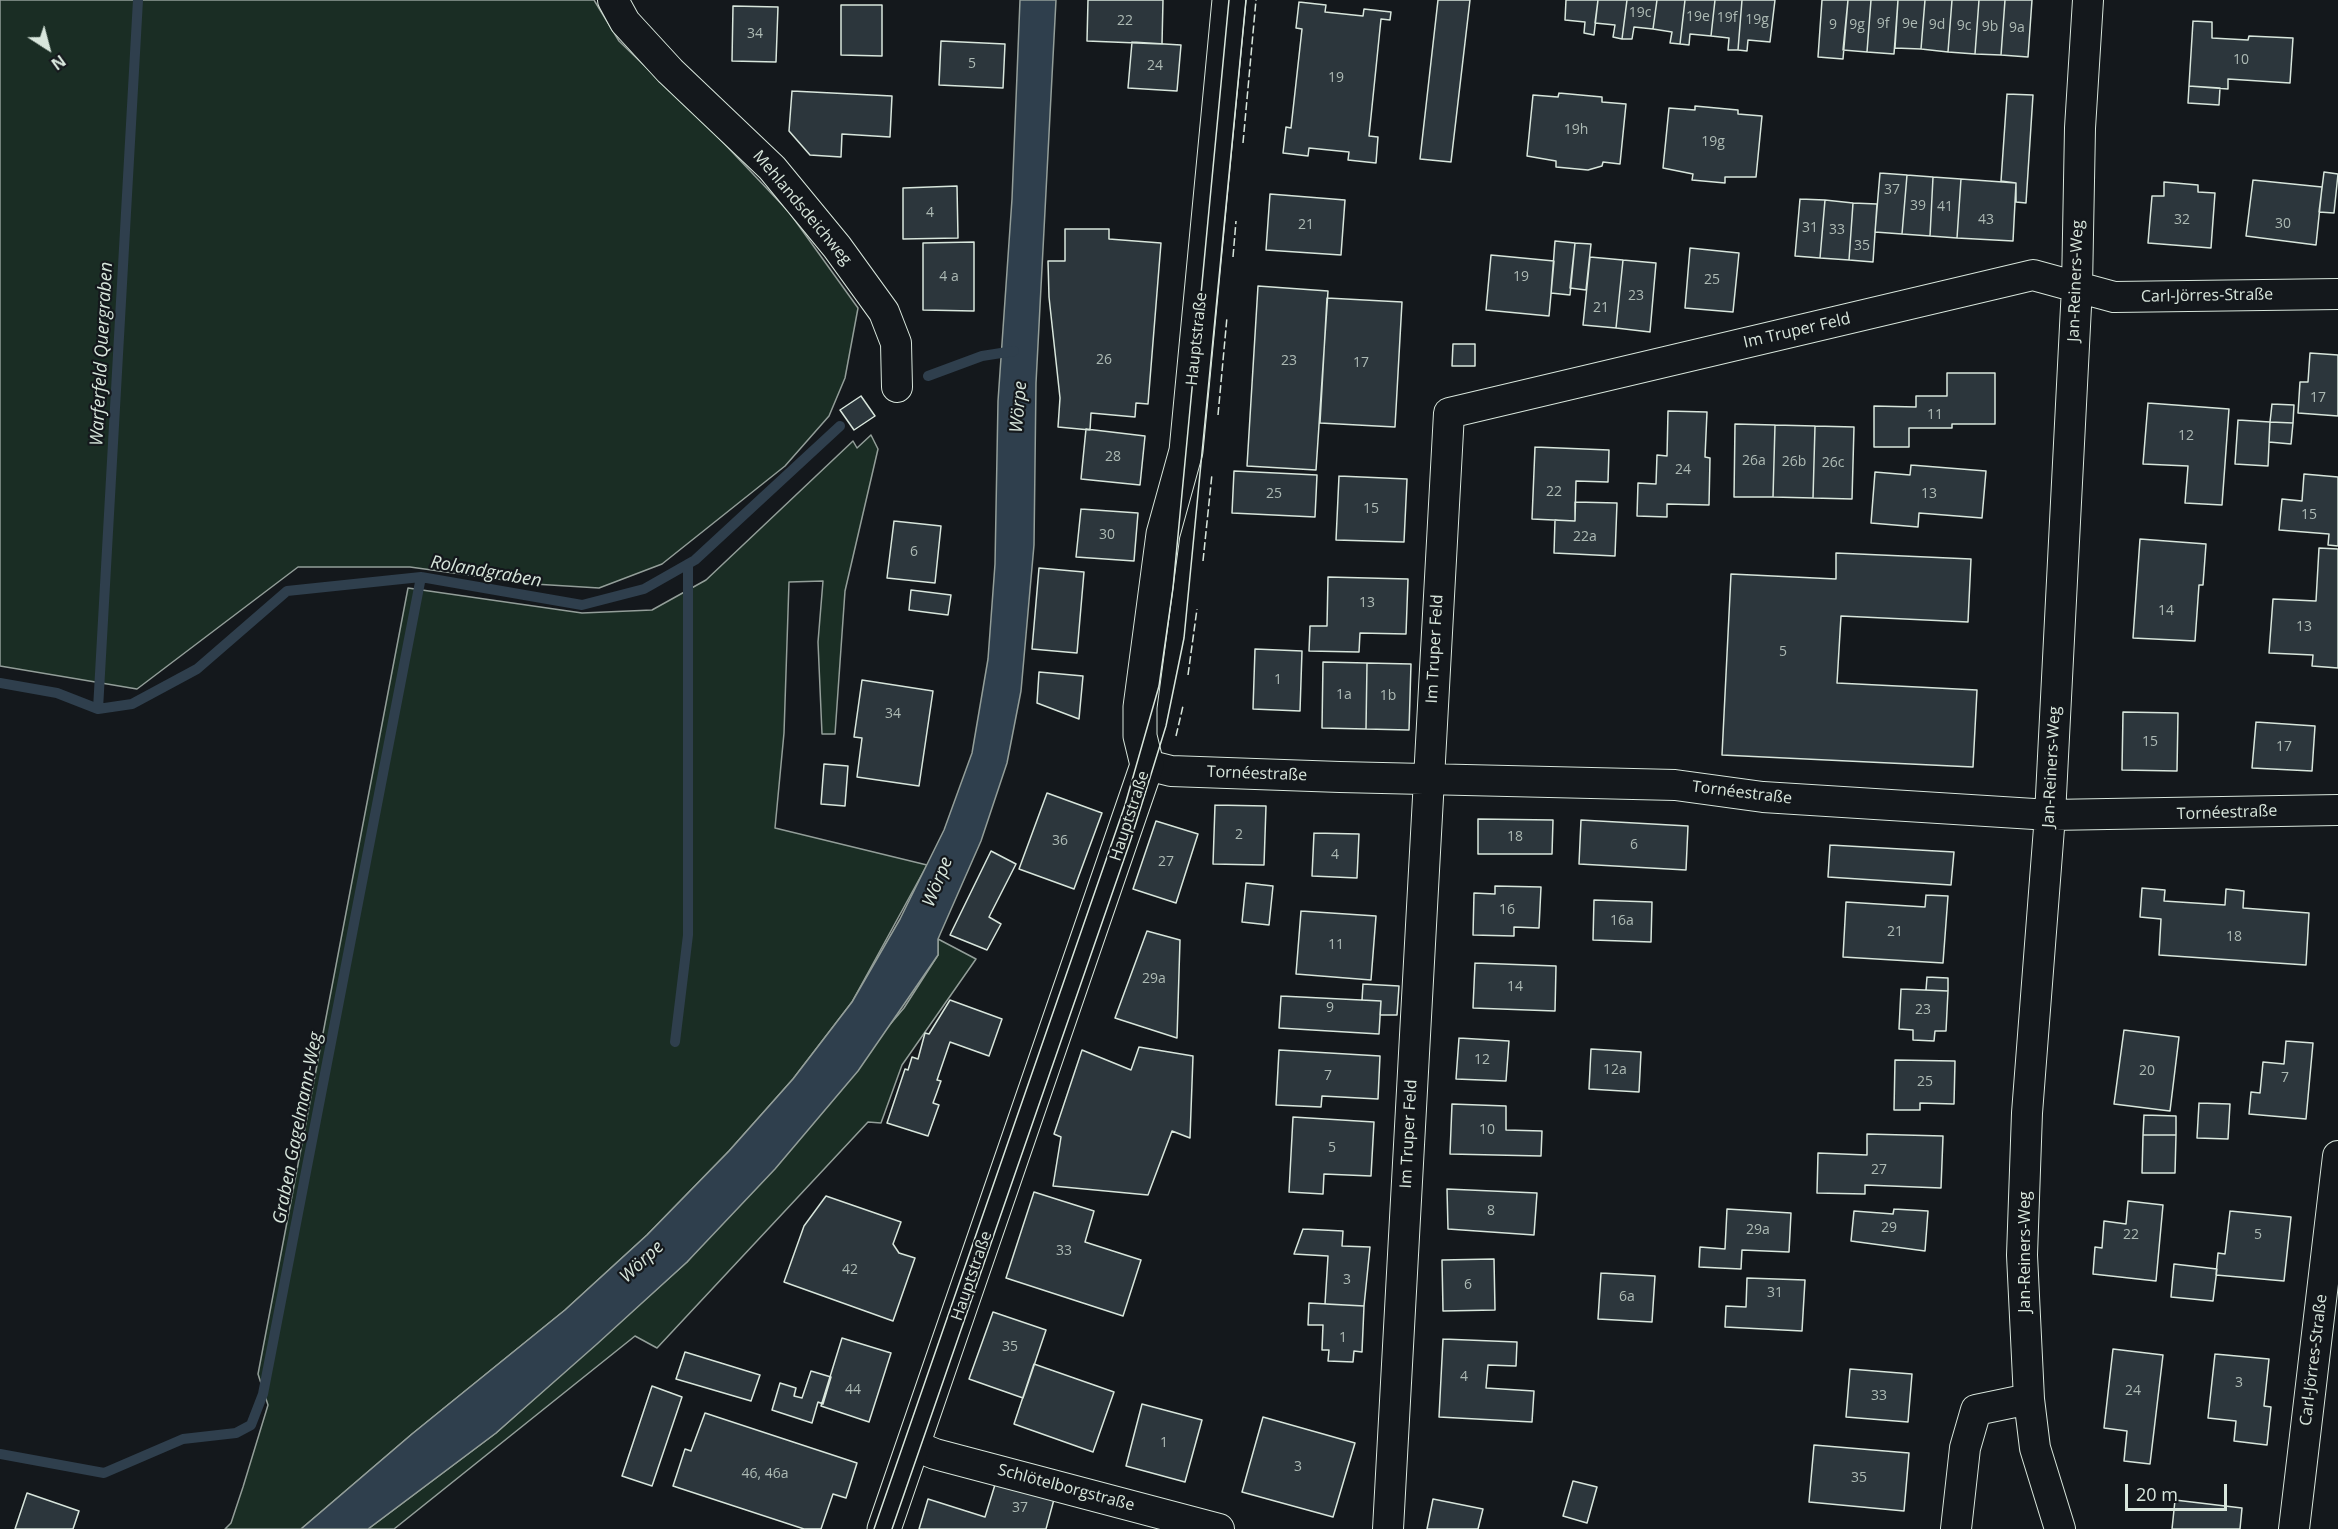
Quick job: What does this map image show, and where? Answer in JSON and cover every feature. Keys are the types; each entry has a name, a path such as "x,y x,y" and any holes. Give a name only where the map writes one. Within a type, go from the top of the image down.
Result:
{"street":[{"name":"Mehlandsdeichweg","path":"613,0 625,22 670,71 772,168 843,256 884,312 896,343 897,387"},
{"name":"Hauptstraße","path":"884,1529 1147,765 1140,736 1140,707 1163,534 1186,451 1229,0"},
{"name":"Jan-Reiners-Weg","path":"2060,1529 2035,1448 2029,1399 2022,1255 2027,1113 2050,815 2077,287 2080,128 2088,0"},
{"name":"Im Truper Feld","path":"1388,1529 1449,413 2033,275 2077,287"},
{"name":"Carl-Jörres-Straße","path":"2077,287 2114,297 2338,294"},
{"name":"Tornéestraße","path":"1147,765 1171,771 1676,785 1763,797 2050,815 2338,810"},
{"name":"Carl-Jörres-Straße","path":"2294,1529 2338,1156"},
{"path":"1956,1529 1965,1448 1976,1410 2029,1399"},
{"name":"Schlötelborgstraße","path":"913,1445 935,1454 1219,1529"}],"green space":[{"path":"0,0 594,0 619,41 718,137 789,212 858,308 845,378 829,416 785,466 662,564 599,588 534,584 410,567 298,567 137,689 0,666"},
{"path":"871,435 878,449 845,591 835,734 822,734 818,642 823,581 789,582 784,733 775,828 927,865 852,1002 793,1079 729,1151 647,1235 565,1310 412,1434 301,1529 225,1529 231,1523 268,1405 258,1374 408,588 582,613 652,610 706,580 853,441 857,448"},
{"path":"938,939 976,959 902,1065 881,1123 868,1122 657,1348 635,1336 394,1529 368,1529 496,1433 687,1262 904,1008 938,955"}],"water":[{"name":"Wörpe","path":"1020,0 1056,0 1036,383 1034,545 1021,691 1007,763 981,841 938,939 938,955 858,1071 775,1169 687,1262 597,1344 496,1433 368,1529 301,1529 412,1434 565,1310 647,1235 729,1151 793,1079 852,1002 900,919 944,830 972,753 988,659 995,564 998,401 1012,199"}],"building":[{"path":"1088,0 1163,0 1162,44 1087,41"},
{"path":"1438,0 1470,0 1451,162 1420,159"},
{"path":"1566,0 1598,0 1594,35 1584,33 1585,22 1565,20"},
{"path":"1598,0 1627,0 1622,39 1613,37 1615,25 1595,23"},
{"path":"1627,0 1657,0 1653,29 1634,27 1632,39 1622,39"},
{"path":"1657,0 1685,0 1680,44 1670,43 1672,32 1653,29"},
{"path":"1685,0 1715,0 1711,36 1690,34 1689,45 1680,44"},
{"path":"1715,0 1742,0 1738,50 1728,50 1729,38 1711,36"},
{"path":"1742,0 1775,0 1770,42 1748,40 1747,51 1738,50"},
{"path":"1822,0 1848,0 1843,59 1818,57"},
{"path":"1848,0 1871,0 1867,52 1843,50"},
{"path":"1871,0 1898,0 1894,54 1867,52"},
{"path":"1898,0 1925,0 1921,49 1895,48"},
{"path":"1925,0 1952,0 1948,52 1921,49"},
{"path":"1952,0 1979,0 1975,54 1948,52"},
{"path":"1979,0 2005,0 2001,55 1975,54"},
{"path":"2005,0 2032,0 2028,57 2001,55"},
{"path":"1299,2 1326,5 1325,12 1363,16 1364,9 1391,12 1390,20 1381,19 1369,136 1378,137 1376,163 1348,160 1349,152 1309,148 1308,156 1283,153 1286,127 1291,128 1302,29 1296,28"},
{"path":"841,5 882,5 882,56 841,55"},
{"path":"733,6 778,7 776,62 732,61"},
{"path":"2193,21 2212,22 2212,38 2248,40 2249,36 2293,38 2290,83 2228,79 2228,89 2189,86"},
{"path":"941,41 1005,44 1003,88 939,85"},
{"path":"1132,42 1181,45 1177,91 1128,88"},
{"path":"2189,86 2220,88 2219,105 2188,103"},
{"path":"792,91 892,96 890,137 842,134 841,157 810,155 789,131"},
{"path":"1559,93 1602,97 1602,102 1626,104 1620,164 1603,162 1602,166 1588,170 1556,167 1556,161 1527,156 1533,95 1558,97"},
{"path":"2007,94 2033,95 2026,203 2016,202 2016,183 2001,181"},
{"path":"1695,106 1738,110 1738,114 1762,116 1756,177 1725,177 1725,183 1692,180 1693,174 1663,168 1669,108 1695,110"},
{"path":"2324,172 2338,174 2334,213 2319,212"},
{"path":"1880,173 1907,175 1902,234 1875,232"},
{"path":"1907,175 1933,177 1930,236 1902,234"},
{"path":"1933,177 1961,179 1957,238 1930,236"},
{"path":"1961,179 2016,183 2013,241 1957,238"},
{"path":"2253,180 2322,187 2316,245 2246,236"},
{"path":"2164,182 2198,185 2198,192 2215,193 2211,248 2148,243 2152,196 2164,196"},
{"path":"957,186 958,238 903,239 903,188"},
{"path":"1270,194 1345,200 1341,255 1266,250"},
{"path":"1800,199 1825,200 1820,258 1795,256"},
{"path":"1825,200 1853,203 1849,260 1820,258"},
{"path":"1853,203 1877,204 1873,262 1849,260"},
{"path":"1065,229 1109,229 1109,239 1161,243 1148,404 1136,403 1135,417 1091,413 1090,430 1058,427 1060,398 1049,297 1048,261 1065,261"},
{"path":"1555,241 1575,243 1570,295 1551,293"},
{"path":"974,242 974,311 923,310 923,243"},
{"path":"1575,243 1591,244 1586,290 1570,288"},
{"path":"1690,248 1739,253 1733,312 1685,308"},
{"path":"1491,255 1554,261 1549,316 1486,310"},
{"path":"1590,257 1623,260 1616,328 1583,325"},
{"path":"1623,260 1656,263 1650,332 1616,328"},
{"path":"1258,286 1328,291 1316,470 1247,466"},
{"path":"1327,298 1402,302 1395,427 1320,423"},
{"path":"1453,344 1475,344 1475,366 1452,366"},
{"path":"2310,353 2338,355 2338,416 2298,413 2300,382 2308,382"},
{"path":"1947,373 1995,373 1995,424 1952,424 1952,428 1909,428 1909,447 1874,447 1874,406 1916,407 1916,396 1947,396"},
{"path":"861,396 875,416 854,430 840,410"},
{"path":"2148,403 2229,409 2222,505 2185,503 2188,466 2143,464"},
{"path":"2272,404 2294,405 2293,423 2270,422"},
{"path":"1668,411 1707,412 1705,457 1710,458 1709,505 1667,504 1667,517 1637,516 1638,483 1656,484 1657,455 1667,456"},
{"path":"2238,420 2270,422 2268,466 2235,464"},
{"path":"2270,422 2293,423 2291,444 2269,442"},
{"path":"1735,424 1775,425 1773,497 1734,497"},
{"path":"1775,425 1815,426 1813,498 1773,497"},
{"path":"1815,426 1854,427 1852,499 1813,498"},
{"path":"1086,429 1145,436 1140,485 1081,479"},
{"path":"1535,447 1609,450 1608,482 1576,481 1575,521 1532,519"},
{"path":"1911,465 1986,471 1982,518 1919,513 1918,527 1871,523 1875,472 1910,475"},
{"path":"1234,471 1317,475 1315,517 1232,513"},
{"path":"2304,474 2338,477 2338,546 2328,545 2329,534 2279,530 2282,499 2302,501"},
{"path":"1339,476 1407,479 1404,542 1336,540"},
{"path":"1575,502 1617,503 1615,556 1554,553 1555,520 1575,521"},
{"path":"1081,509 1138,513 1134,561 1076,557"},
{"path":"894,521 941,526 935,583 887,578"},
{"path":"2140,539 2206,544 2203,585 2199,585 2195,641 2133,638"},
{"path":"2319,548 2338,549 2338,668 2312,666 2313,655 2269,653 2273,599 2316,601"},
{"path":"1836,553 1971,559 1968,622 1841,616 1837,683 1977,690 1973,767 1722,755 1731,574 1836,579"},
{"path":"1039,568 1084,572 1077,653 1032,649"},
{"path":"1328,577 1408,579 1406,634 1360,633 1359,652 1309,651 1310,626 1327,626"},
{"path":"911,590 951,595 948,615 909,610"},
{"path":"1255,649 1302,651 1300,711 1253,709"},
{"path":"1323,662 1367,663 1366,729 1322,728"},
{"path":"1367,663 1411,664 1409,730 1366,729"},
{"path":"1039,672 1083,676 1079,719 1037,703"},
{"path":"862,680 933,691 919,786 857,777 862,738 854,737"},
{"path":"2123,712 2178,713 2177,771 2122,770"},
{"path":"2256,722 2315,726 2312,771 2252,768"},
{"path":"824,764 848,766 845,806 821,804"},
{"path":"1047,793 1102,813 1074,889 1019,869"},
{"path":"1215,805 1266,806 1264,865 1213,864"},
{"path":"1478,819 1553,820 1552,854 1478,854"},
{"path":"1581,820 1688,826 1686,870 1579,864"},
{"path":"1156,821 1198,834 1176,903 1133,889"},
{"path":"1314,833 1359,834 1357,878 1312,876"},
{"path":"1830,845 1954,852 1951,885 1828,877"},
{"path":"991,851 1016,864 989,917 1001,924 987,950 950,935"},
{"path":"1246,883 1273,886 1269,925 1242,922"},
{"path":"1495,886 1541,887 1539,928 1514,927 1514,936 1473,935 1474,893 1495,894"},
{"path":"2142,888 2165,890 2164,901 2225,905 2226,889 2244,891 2243,908 2309,913 2306,965 2159,955 2161,919 2140,917"},
{"path":"1926,895 1948,896 1943,963 1843,957 1846,902 1925,907"},
{"path":"1594,900 1652,902 1651,942 1593,940"},
{"path":"1301,911 1376,916 1371,980 1296,974"},
{"path":"1147,931 1180,940 1177,1038 1115,1018"},
{"path":"1475,963 1556,966 1555,1011 1473,1008"},
{"path":"1927,977 1948,978 1948,991 1926,990"},
{"path":"1363,984 1399,986 1397,1015 1380,1015 1381,1001 1362,1000"},
{"path":"1901,989 1948,991 1946,1031 1935,1031 1934,1041 1913,1040 1913,1030 1899,1029"},
{"path":"1281,996 1381,1001 1379,1034 1279,1028"},
{"path":"950,1000 1002,1019 989,1056 950,1042 937,1080 941,1081 933,1103 939,1105 928,1136 887,1123 905,1069 908,1070 912,1057 918,1059 925,1033 929,1034"},
{"path":"2124,1030 2179,1037 2170,1111 2114,1104"},
{"path":"1459,1038 1509,1041 1506,1081 1456,1079"},
{"path":"2286,1041 2313,1043 2306,1119 2249,1114 2251,1092 2260,1093 2263,1062 2284,1064"},
{"path":"1139,1047 1193,1056 1190,1138 1172,1131 1148,1195 1053,1186 1061,1137 1054,1134 1082,1050 1131,1070"},
{"path":"1591,1049 1641,1052 1639,1092 1589,1089"},
{"path":"1279,1050 1380,1056 1378,1099 1322,1096 1321,1107 1276,1105"},
{"path":"1895,1060 1955,1061 1954,1104 1920,1103 1920,1110 1894,1110"},
{"path":"2199,1103 2230,1104 2228,1139 2197,1138"},
{"path":"1452,1104 1506,1106 1506,1130 1542,1131 1541,1156 1450,1154"},
{"path":"2144,1115 2176,1116 2176,1135 2143,1135"},
{"path":"1293,1117 1374,1122 1371,1176 1324,1174 1323,1194 1289,1192"},
{"path":"1867,1134 1943,1136 1941,1188 1865,1185 1865,1194 1817,1193 1818,1153 1867,1155"},
{"path":"2143,1135 2176,1135 2175,1173 2142,1173"},
{"path":"1447,1189 1537,1193 1534,1235 1448,1229"},
{"path":"1034,1192 1094,1211 1085,1242 1141,1260 1123,1316 1006,1278"},
{"path":"826,1196 901,1222 893,1244 899,1253 915,1258 893,1321 784,1282 804,1226"},
{"path":"2128,1201 2163,1205 2156,1281 2093,1274 2095,1247 2102,1248 2104,1221 2126,1224"},
{"path":"1727,1209 1791,1213 1789,1252 1742,1250 1741,1269 1699,1267 1700,1247 1725,1249"},
{"path":"1894,1209 1928,1211 1925,1251 1851,1241 1854,1211 1893,1214"},
{"path":"2230,1211 2291,1217 2284,1281 2216,1275 2218,1253 2225,1254"},
{"path":"1303,1229 1343,1231 1342,1246 1370,1247 1364,1306 1325,1304 1328,1256 1294,1254"},
{"path":"1494,1259 1495,1310 1443,1311 1442,1260"},
{"path":"2174,1264 2217,1269 2213,1301 2171,1297"},
{"path":"1601,1273 1655,1276 1652,1322 1598,1319"},
{"path":"1747,1278 1805,1280 1802,1331 1725,1327 1726,1306 1746,1307"},
{"path":"1309,1303 1364,1306 1362,1352 1354,1351 1353,1362 1328,1361 1329,1350 1322,1350 1323,1325 1308,1325"},
{"path":"993,1312 1046,1330 1023,1398 969,1379"},
{"path":"842,1338 891,1353 869,1422 821,1406"},
{"path":"1443,1339 1517,1342 1516,1366 1488,1365 1486,1388 1534,1391 1532,1422 1439,1417"},
{"path":"2113,1349 2163,1355 2150,1464 2124,1461 2127,1431 2104,1428"},
{"path":"685,1352 760,1375 751,1401 676,1379"},
{"path":"2215,1354 2269,1359 2264,1406 2271,1407 2267,1445 2234,1441 2236,1421 2208,1418"},
{"path":"1034,1364 1114,1392 1093,1452 1014,1424"},
{"path":"1850,1369 1912,1374 1908,1422 1846,1417"},
{"path":"811,1371 831,1377 823,1404 818,1402 812,1423 772,1410 780,1383 796,1388 794,1396 802,1398"},
{"path":"652,1386 682,1397 652,1486 622,1476"},
{"path":"1142,1404 1202,1420 1185,1482 1126,1466"},
{"path":"705,1413 857,1463 846,1498 833,1494 821,1529 804,1529 673,1486 685,1449 691,1451"},
{"path":"1263,1417 1355,1443 1333,1517 1242,1492"},
{"path":"1814,1445 1909,1453 1904,1511 1809,1502"},
{"path":"998,1475 1056,1492 1046,1529 919,1529 928,1499 985,1517"},
{"path":"1573,1481 1597,1487 1587,1523 1563,1516"},
{"path":"27,1493 79,1511 73,1529 15,1529"},
{"path":"1433,1499 1483,1509 1478,1529 1427,1529"},
{"path":"2175,1500 2242,1508 2240,1529 2172,1529"}],"waterway":[{"name":"Warferfeld Quergraben","path":"98,709 138,0"},
{"name":"Rolandgraben","path":"928,376 982,356 1014,351"},
{"name":"Rolandgraben","path":"0,683 57,693 98,709 132,704 197,669 287,591 421,577 582,605 644,589 695,560 840,426"},
{"path":"675,1042 688,935 688,564"},
{"name":"Graben Gagelmann-Weg","path":"0,1454 104,1473 183,1439 236,1433 251,1425 263,1394 421,577"}],"tram line":[{"path":"874,1529 1125,805 1159,686 1173,588 1229,0"},
{"path":"892,1529 1131,839 1166,726 1184,638 1246,0"}],"fence":[{"path":"1243,143 1256,0"},
{"path":"1233,257 1236,221"},
{"path":"1218,415 1227,317"},
{"path":"1203,561 1212,474"},
{"path":"1188,675 1197,609"},
{"path":"1176,736 1183,706"}]}
